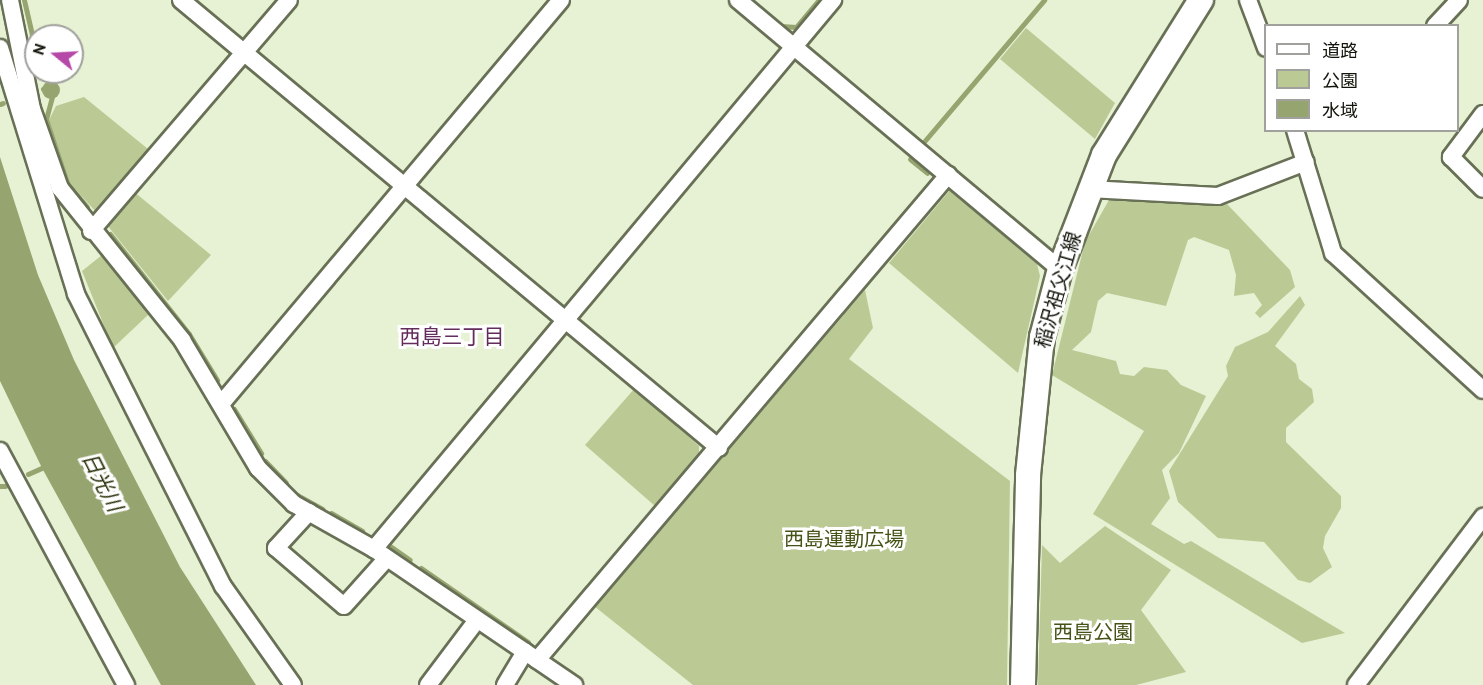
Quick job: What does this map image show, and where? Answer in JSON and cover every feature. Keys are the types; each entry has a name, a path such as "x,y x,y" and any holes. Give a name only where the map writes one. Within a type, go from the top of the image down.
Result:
{"main road":[{"name":"稲沢祖父江線","path":"1023,685 1033,408 1042,337 1060,269 1089,189 1123,118 1201,0"}],"street":[{"path":"10,0 36,120 60,188 92,231 182,340 258,468 309,512 380,553 574,685"},
{"path":"182,0 719,448"},
{"path":"92,231 289,0"},
{"path":"221,404 561,0"},
{"path":"738,0 1060,269"},
{"path":"309,512 276,548 345,606 380,553 564,319 833,0"},
{"path":"1248,0 1264,43"},
{"path":"1437,24 1459,0"},
{"path":"0,48 76,294 218,576 293,685"},
{"path":"1483,114 1451,157 1483,189"},
{"path":"1296,132 1333,253 1483,390"},
{"path":"1089,189 1218,196 1306,162"},
{"path":"505,685 719,448 948,175"},
{"path":"0,451 126,685"},
{"path":"1356,685 1483,517"},
{"path":"428,685 477,620"}],"green space":[{"path":"1026,28 1115,103 1095,139 1000,59"},
{"path":"84,97 148,149 96,212 69,182 49,120 56,106"},
{"path":"950,190 1037,264 1040,276 1018,373 889,263"},
{"path":"133,191 211,255 168,301 107,225"},
{"path":"1109,200 1227,204 1290,270 1295,287 1260,318 1255,313 1262,305 1254,293 1234,296 1236,275 1229,250 1194,237 1188,240 1166,306 1107,293 1098,301 1091,332 1072,350 1116,361 1120,374 1134,376 1144,367 1167,370 1181,385 1206,396 1179,453 1162,470 1170,498 1151,524 1184,544 1191,541 1345,633 1302,643 1093,514 1144,431 1052,375 1085,242"},
{"path":"102,255 149,314 113,348 82,271"},
{"name":"西島運動広場","path":"865,290 873,328 849,359 1010,481 1007,685 693,685 594,606"},
{"path":"1300,296 1305,305 1275,346 1296,364 1299,379 1312,389 1314,402 1286,428 1286,442 1341,496 1341,508 1325,536 1323,548 1332,567 1310,583 1298,580 1264,542 1218,538 1178,502 1169,471 1228,376 1226,366 1235,347 1268,332"},
{"path":"635,388 699,446 699,455 655,506 585,445"},
{"name":"西島公園","path":"1105,526 1171,570 1141,610 1186,672 1136,685 1038,685 1042,545 1060,563"}],"water":[{"path":"45,84 57,84 59,87 57,96 51,99 45,96 42,90"},
{"name":"日光川","path":"0,157 38,275 74,360 180,567 256,685 161,685 42,468 0,381"}],"waterway":[{"path":"24,0 30,24"},
{"path":"781,26 796,27 819,0"},
{"path":"922,144 1044,0"},
{"path":"43,89 52,86 51,84"},
{"path":"53,93 46,119 67,183 87,207"},
{"path":"910,159 927,173"},
{"path":"110,234 189,334 217,380"},
{"path":"234,409 261,453"},
{"path":"265,461 286,483"},
{"path":"28,474 46,466"},
{"path":"0,486 5,486"},
{"path":"297,495 322,509"},
{"path":"331,513 362,531"},
{"path":"390,546 410,560"},
{"path":"421,568 528,642"}],"district":[{"name":"西島三丁目","path":"452,337"}]}
